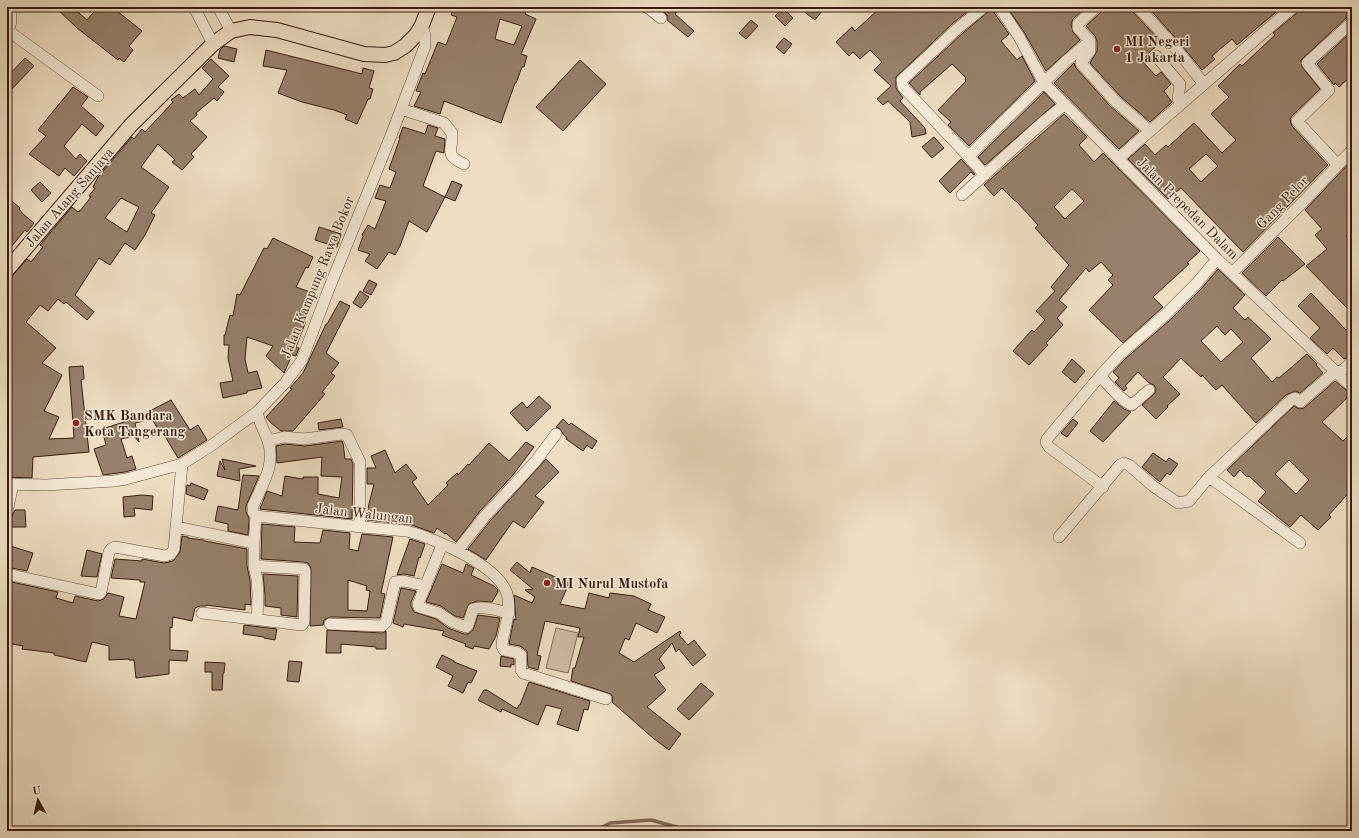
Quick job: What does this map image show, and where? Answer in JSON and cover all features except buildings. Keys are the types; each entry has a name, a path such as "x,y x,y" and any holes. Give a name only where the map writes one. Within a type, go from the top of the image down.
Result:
{"main road":[{"path":"231,31 250,27 277,30 364,54 385,55 394,53 405,46 416,35 422,25 429,7"},
{"name":"Jalan Atang Sanjaya","path":"7,270 131,125 213,44 231,31"}],"street":[{"path":"9,7 11,22 10,27 7,30 98,96"},
{"path":"194,7 213,44"},
{"path":"218,7 231,31"},
{"path":"647,7 661,18"},
{"path":"984,7 958,28 902,80 902,83 903,87 985,175"},
{"path":"999,7 1018,35 1044,83 1064,105 1119,159"},
{"path":"1096,7 1078,24 1078,28 1090,41 1090,51 1081,63 1115,101 1150,131"},
{"path":"1138,7 1173,45 1204,84"},
{"name":"Jalan Prepedan Dalam","path":"1293,7 1119,159 1217,259 1352,387"},
{"path":"1338,165 1297,121 1329,90 1307,63 1352,22"},
{"name":"Jalan Kampung Rawa Bokor","path":"10,484 46,485 114,481 181,469 212,445 259,417 302,360 328,290 406,111 425,46 425,36 422,25"},
{"path":"968,156 1066,61 1090,41"},
{"path":"1156,56 1180,84 1178,99 1182,103"},
{"path":"962,195 1042,122 1064,105"},
{"path":"406,111 444,123 452,133 450,146 451,155 454,159 464,164"},
{"name":"Gang Pelor","path":"1232,273 1303,202 1352,150"},
{"path":"1102,487 1049,447 1046,442 1047,439 1120,354 1165,316 1196,284 1217,259"},
{"path":"1059,537 1120,465 1125,463 1129,464 1164,494 1178,503 1189,501 1209,477 1291,400 1295,398 1300,402 1337,372 1352,362"},
{"path":"1100,376 1123,399 1132,405 1149,390"},
{"path":"257,619 258,595 257,578 254,566 256,516 253,512 253,506 267,476 272,460 272,452 259,417"},
{"path":"268,441 284,437 304,439 342,434 347,435 360,462 360,526"},
{"path":"457,551 485,516 535,462 556,434"},
{"path":"7,574 99,594 101,592 109,552 111,549 115,548 165,556 170,555 174,549 181,469"},
{"path":"1209,477 1300,543"},
{"path":"7,512 10,484"},
{"name":"Jalan Walungan","path":"256,516 303,522 330,523 407,531 418,534 457,551 478,562 499,580 508,596 508,613 502,646 504,650 521,655 521,670 523,673 606,699"},
{"path":"176,527 254,543"},
{"path":"442,545 418,606 438,613 452,622 465,627 468,625 473,609 476,608 508,613"},
{"path":"202,613 302,625 304,622 304,569 254,566"},
{"path":"330,624 382,626 386,622 395,582 403,581 426,586"}],"shaded area":[{"path":"556,628 578,633 568,673 546,668"}],"waterway":[{"path":"595,831 610,823 651,820 691,831"}],"place":[{"name":"MI Negeri 1 Jakarta","path":"1117,49"},
{"name":"SMK Bandara Kota Tangerang","path":"76,423"},
{"name":"MI Nurul Mustofa","path":"547,583"}]}
